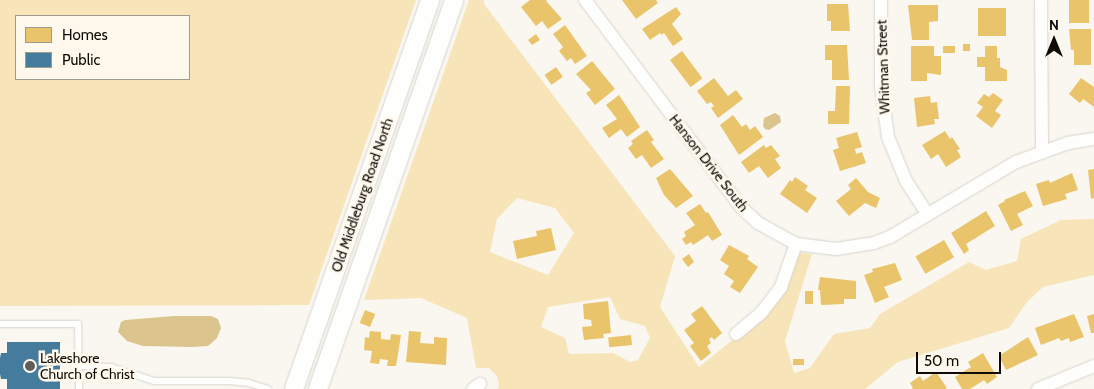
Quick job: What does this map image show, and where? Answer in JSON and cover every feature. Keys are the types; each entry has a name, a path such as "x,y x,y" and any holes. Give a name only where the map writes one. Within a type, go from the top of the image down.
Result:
{"main road":[{"name":"Old Middleburg Road North","path":"294,389 430,0"},
{"name":"Old Middleburg Road North","path":"318,389 454,0"},
{"path":"376,154 398,159"}],"street":[{"name":"Hanson Drive South","path":"585,0 742,208 758,223 796,244 836,249 874,243 890,237 989,177 1042,151 1094,139"},
{"name":"Whitman Street","path":"881,0 881,86 888,137 906,181 928,214"},
{"path":"1041,0 1042,151"},
{"path":"736,334 761,313 781,287 796,244"},
{"path":"1038,389 1077,371 1094,366"}],"lane":[{"path":"0,324 78,324 79,389"},
{"path":"78,366 111,367 154,381 228,381 249,383 268,389"}],"shaded area":[{"path":"0,0 416,0 309,305 0,306"},
{"path":"469,0 484,0 484,4 675,256 660,307 699,367 766,313 799,253 812,254 785,341 794,373 810,368 834,334 870,328 880,314 969,262 986,270 1017,261 1021,239 1061,220 1094,219 1094,275 1043,287 1027,302 1009,328 898,362 865,389 497,389 499,385 497,376 489,368 476,368 467,318 421,298 364,300","holes":["517,198 555,208 574,233 548,275 490,252 497,219","610,297 620,319 645,326 650,338 638,360 630,362 613,353 569,354 565,338 541,327 548,307"]},
{"path":"775,113 780,116 781,122 769,130 765,129 763,126 764,118"},
{"path":"174,316 211,316 218,319 221,328 217,338 208,346 192,347 143,346 127,341 118,332 121,322 125,320"}],"building: Homes":[{"path":"530,0 547,0 562,19 548,29 542,21 536,26 521,7"},
{"path":"622,0 656,0 658,3 636,19"},
{"path":"1069,0 1089,0 1089,23 1069,23"},
{"path":"827,4 848,4 850,31 831,31 831,21 827,21"},
{"path":"908,5 938,5 938,21 929,22 929,40 912,40"},
{"path":"676,7 681,14 672,24 683,39 673,46 664,33 661,35 660,33 650,40 642,29"},
{"path":"978,8 1006,8 1006,36 978,36"},
{"path":"565,25 587,56 575,64 571,58 567,61 559,51 563,47 553,34"},
{"path":"1069,29 1091,29 1091,65 1074,65 1074,50 1071,50"},
{"path":"536,34 540,40 532,45 528,40"},
{"path":"963,44 970,44 970,51 963,51"},
{"path":"825,45 847,45 849,80 832,80 832,60 825,60"},
{"path":"911,46 934,46 934,56 941,56 941,75 927,73 927,81 911,81"},
{"path":"943,46 955,46 955,53 943,53"},
{"path":"985,46 997,46 997,58 1000,58 1000,67 1007,70 1007,81 985,81 985,67 977,67 977,57 985,57"},
{"path":"682,51 702,78 690,87 670,60"},
{"path":"592,61 615,89 595,105 586,93 591,90 576,74"},
{"path":"556,67 563,77 551,85 545,75"},
{"path":"714,78 728,96 736,90 743,99 718,118 711,108 714,106 711,102 707,104 697,91"},
{"path":"1081,78 1094,87 1094,107 1083,99 1080,103 1069,94"},
{"path":"836,86 850,86 849,124 828,124 828,111 835,111"},
{"path":"993,93 1003,100 995,111 1001,115 992,128 976,116 983,107 977,103 984,94 989,97"},
{"path":"619,95 640,127 627,137 621,129 609,138 602,128 617,119 606,105"},
{"path":"930,96 931,103 937,102 939,119 934,119 935,124 917,127 914,98"},
{"path":"733,115 742,127 746,124 750,130 755,126 763,137 739,155 720,125"},
{"path":"647,130 654,140 651,142 664,159 651,168 642,155 636,159 628,148 633,144 631,141"},
{"path":"945,131 950,139 952,137 960,149 957,150 961,157 946,167 938,154 931,159 922,145"},
{"path":"857,132 862,147 855,149 856,154 862,152 866,163 840,171 833,150 839,148 836,138"},
{"path":"764,145 766,148 771,145 780,156 775,159 781,168 768,178 759,166 749,173 741,162"},
{"path":"670,169 693,196 676,208 664,195 656,178"},
{"path":"1094,169 1094,198 1091,199 1088,170"},
{"path":"1072,173 1078,190 1065,194 1067,199 1043,206 1036,184 1049,180 1050,183"},
{"path":"795,177 808,186 805,190 817,198 807,213 780,194 790,180 792,182"},
{"path":"856,178 868,192 880,198 876,208 865,203 849,216 836,201 851,189 848,185"},
{"path":"1025,191 1033,206 1017,214 1023,225 1011,231 998,205 1004,200"},
{"path":"700,204 706,213 708,212 722,235 712,241 708,235 693,245 691,242 686,245 682,239 686,236 684,232 695,225 686,213"},
{"path":"986,211 995,226 966,244 969,250 964,254 951,233"},
{"path":"551,228 556,250 517,259 513,241 537,236 536,231"},
{"path":"944,240 954,257 925,274 915,256"},
{"path":"729,245 749,256 747,259 758,267 740,293 730,287 734,281 724,274 729,266 720,260"},
{"path":"689,254 694,262 688,267 682,259"},
{"path":"895,263 902,280 884,287 889,297 875,303 864,275 873,272 872,269"},
{"path":"820,277 856,281 856,299 844,299 844,304 821,305 820,290 818,290"},
{"path":"805,291 813,291 813,304 805,304"},
{"path":"608,301 611,333 603,334 604,338 584,340 582,327 592,326 591,320 584,319 583,304"},
{"path":"702,306 722,333 714,340 712,337 709,339 711,343 707,346 711,353 701,361 690,346 694,343 684,330 696,321 691,314"},
{"path":"365,310 375,314 370,327 360,323"},
{"path":"1074,314 1084,337 1070,342 1069,338 1061,341 1059,338 1041,345 1035,328"},
{"path":"1094,314 1094,333 1091,333 1087,316"},
{"path":"370,331 381,332 381,339 390,340 391,334 401,335 396,366 387,366 388,360 380,359 379,364 370,363 372,351 364,350 365,337 369,338"},
{"path":"409,331 421,332 420,343 434,344 434,337 447,338 446,365 406,362"},
{"path":"631,335 632,345 609,347 608,337"},
{"path":"1028,337 1038,355 1006,370 999,356"},
{"path":"983,353 997,377 987,384 984,380 970,389 962,389 955,377 971,367 968,362"},
{"path":"793,359 804,359 804,365 793,365"},
{"path":"936,372 947,388 911,389 913,388 910,383 920,376 923,381"}],"building: Public":[{"name":"Lakeshore Church of Christ","path":"7,342 60,342 60,389 7,389 7,379 1,379 0,358 1,353 7,353"}],"place":[{"name":"Lakeshore Church of Christ","path":"30,366"}]}
